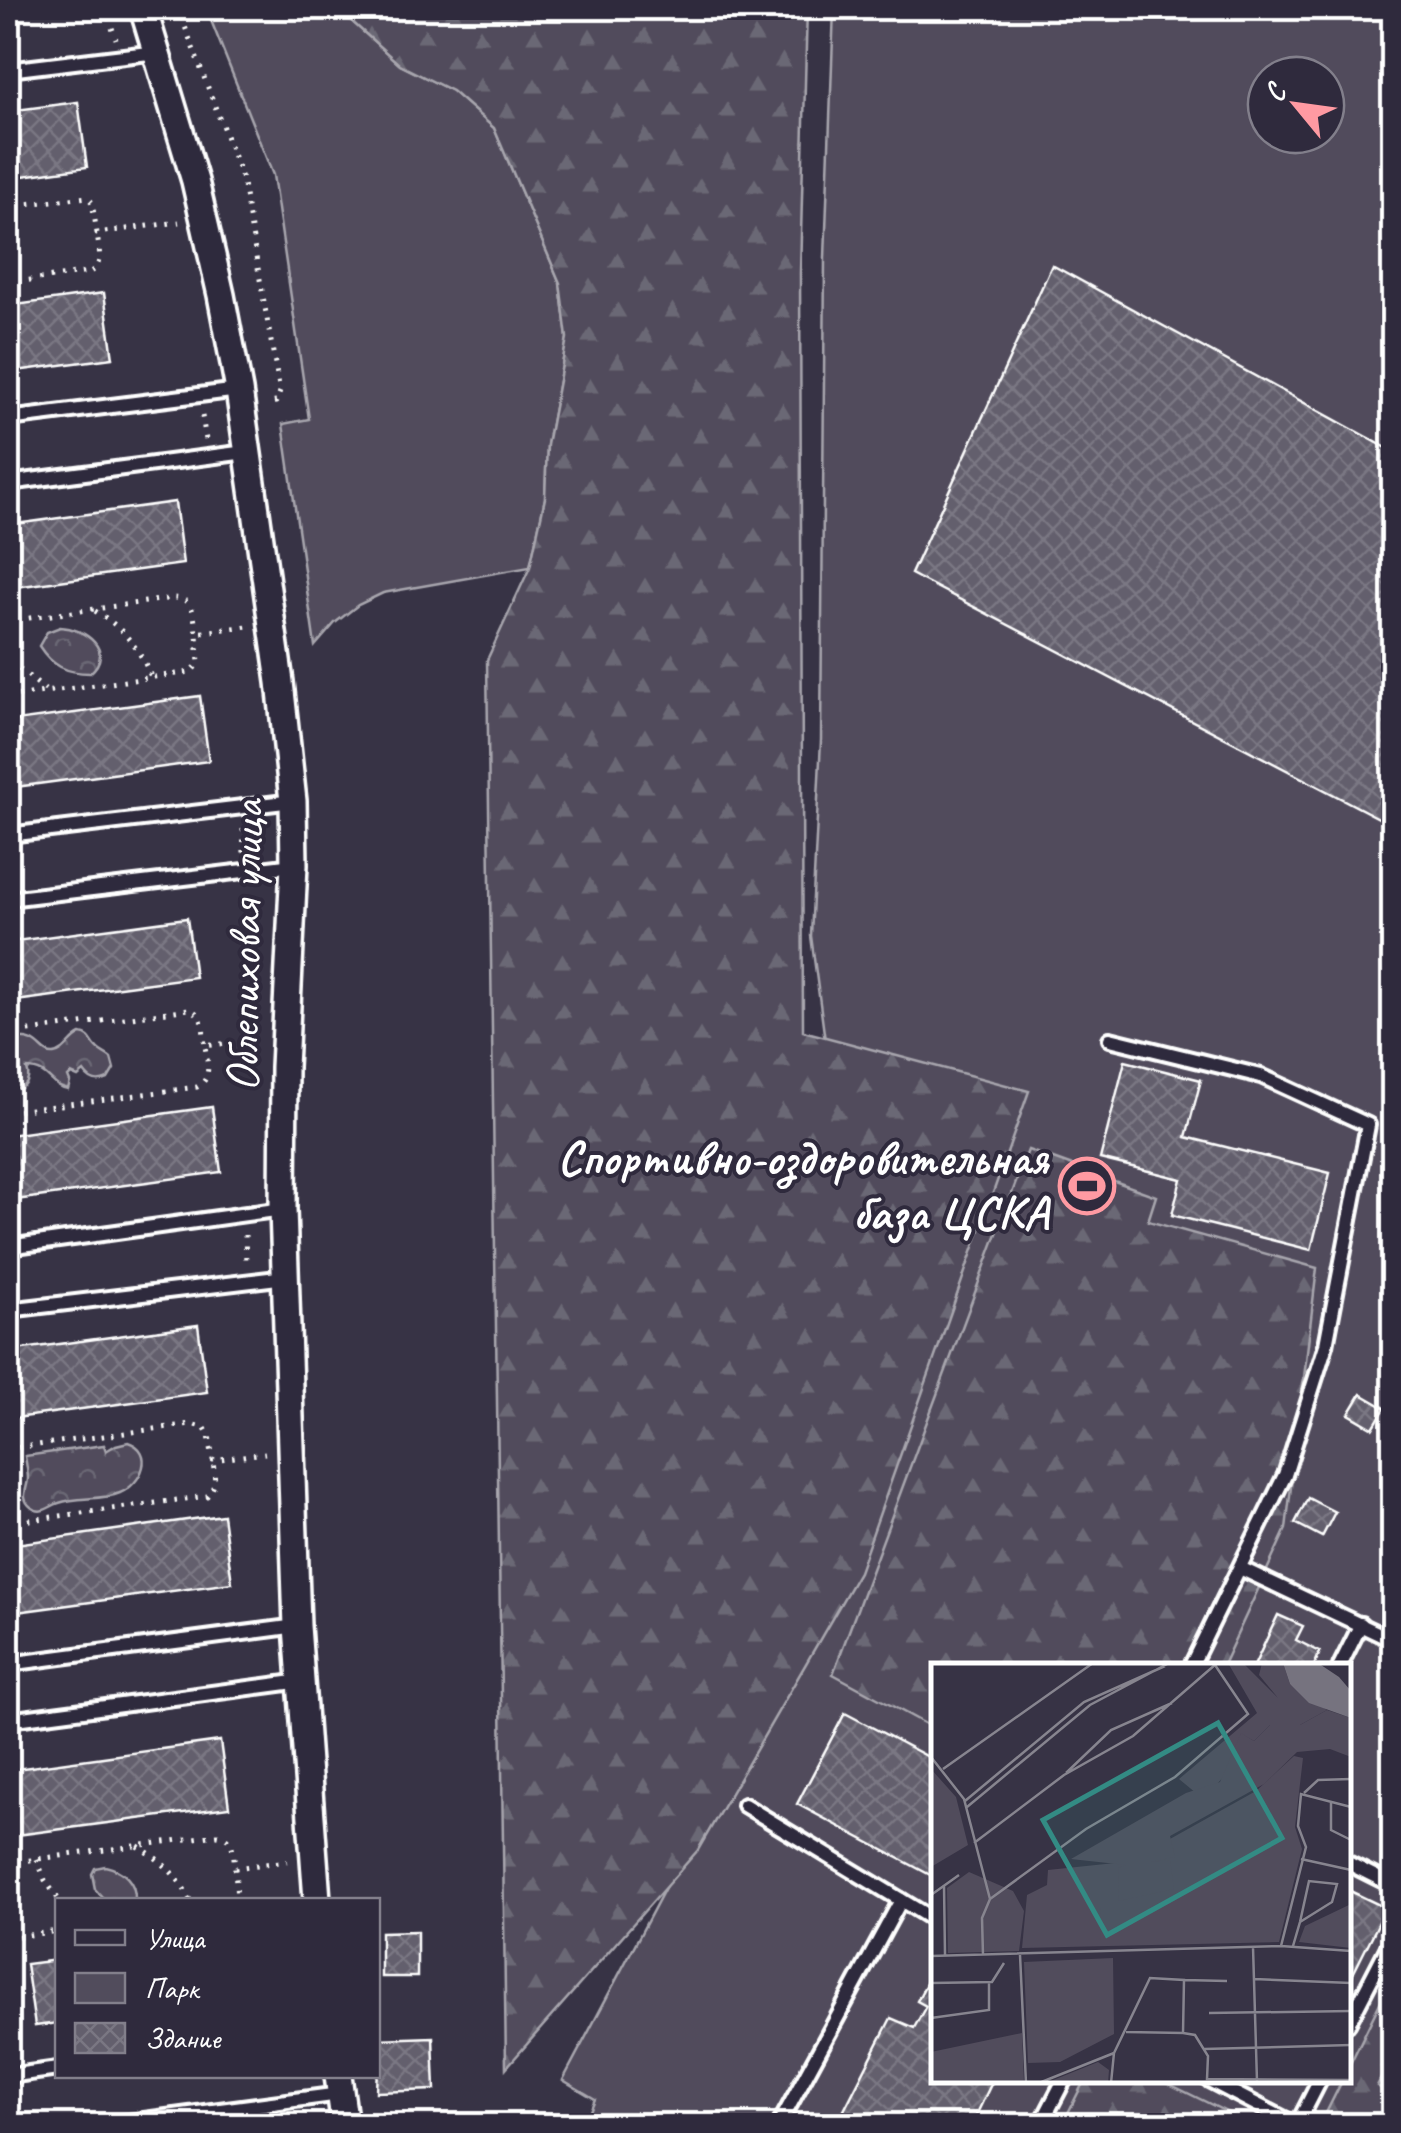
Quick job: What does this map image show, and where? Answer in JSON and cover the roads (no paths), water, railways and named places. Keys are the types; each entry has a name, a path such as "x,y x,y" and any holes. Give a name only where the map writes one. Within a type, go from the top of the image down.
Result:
{"street":[{"name":"Облепиховая улица","path":"143,8 195,181 221,295 240,399 280,682 292,801 294,864 286,1035 284,1209 298,1626 317,1898"},
{"path":"340,2085 345,2126"}],"lane":[{"path":"8,70 157,52"},
{"path":"8,420 200,395 240,399"},
{"path":"8,483 246,452"},
{"path":"8,835 292,801"},
{"path":"8,899 294,864"},
{"path":"1110,1039 1261,1076 1368,1125 1326,1344 1285,1475 1192,1663"},
{"path":"8,1247 284,1209"},
{"path":"8,1310 286,1277"},
{"path":"1240,1568 1394,1641"},
{"path":"1341,1663 1360,1624"},
{"path":"8,1664 298,1626"},
{"path":"8,1720 303,1682"},
{"path":"744,1805 931,1918"},
{"path":"1351,1864 1394,1886"},
{"path":"780,2123 900,1900"},
{"path":"1351,2018 1394,1935"},
{"path":"8,2076 55,2069"},
{"path":"1040,2126 1062,2083"},
{"path":"1215,2083 1297,2125 1318,2083"},
{"path":"99,2126 340,2085"}],"place":[{"name":"Спортивно-оздоровительная база ЦСКА","path":"1087,1186"}]}
